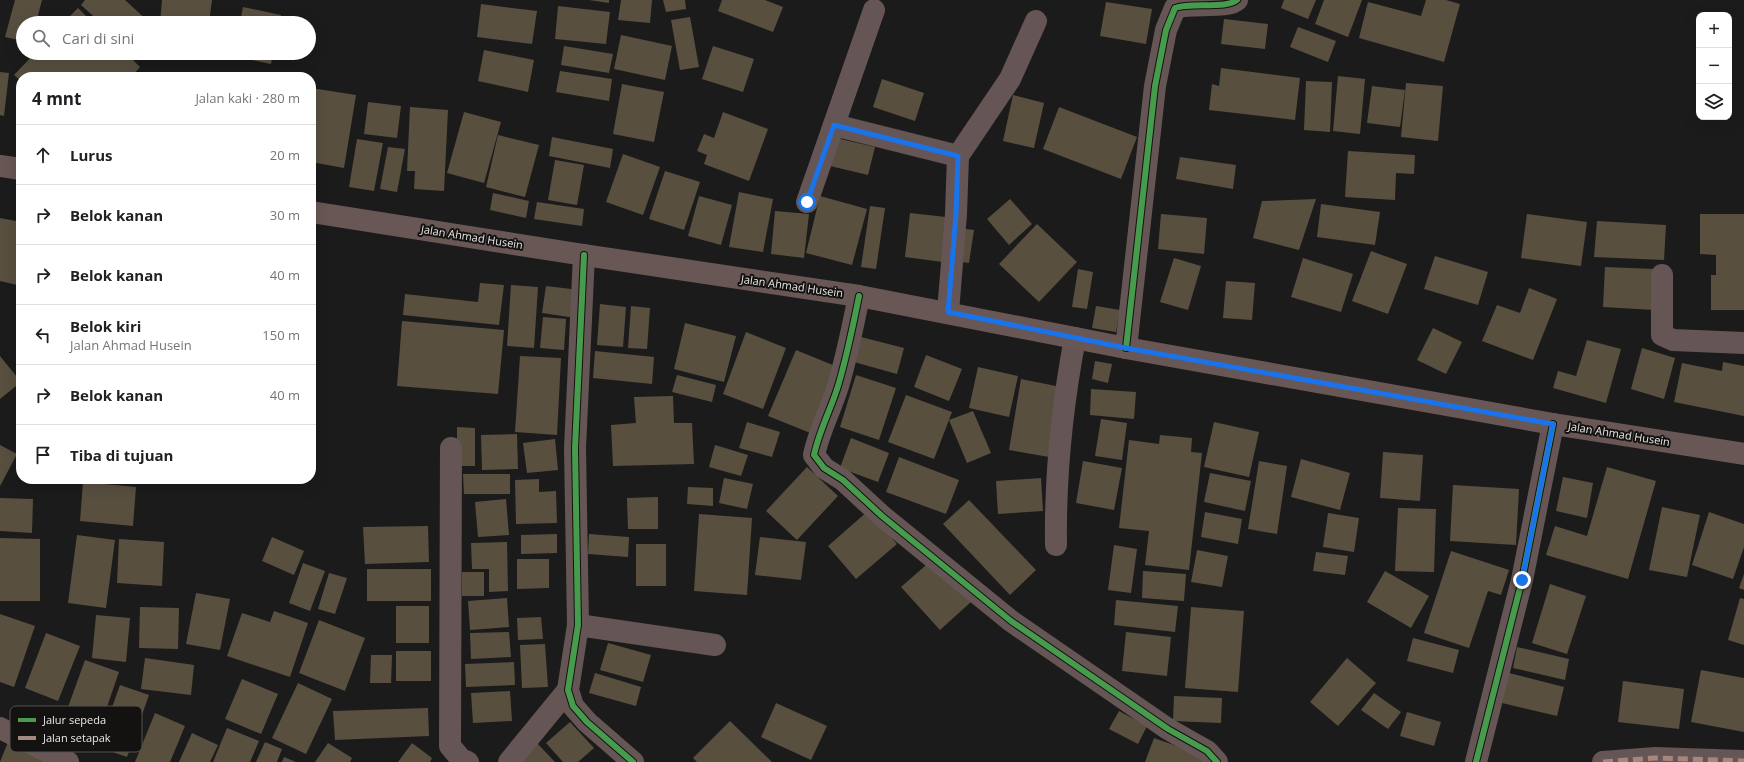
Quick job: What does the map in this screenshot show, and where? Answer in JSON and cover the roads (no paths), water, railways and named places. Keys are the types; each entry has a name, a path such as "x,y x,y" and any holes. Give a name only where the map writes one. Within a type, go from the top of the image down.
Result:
{"main road":[{"path":"0,166 16,168"},
{"name":"Jalan Ahmad Husein","path":"316,213 859,296 948,312 1126,348 1553,424 1744,454"},
{"path":"0,728 10,733"},
{"path":"48,752 68,762"}],"street":[{"path":"1126,348 1154,86 1166,30 1175,8 1190,5 1234,3 1237,0"},
{"path":"807,202 874,10"},
{"path":"948,312 956,214 958,156 1010,79 1036,21"},
{"path":"834,125 958,156"},
{"path":"584,255 575,448 578,625 568,690 573,706 587,722 633,762"},
{"path":"1662,274 1662,335 1673,340 1744,343"},
{"path":"859,296 838,386 827,418 818,436 814,455 824,468 843,480 882,516 1011,621 1168,729 1207,751 1217,762"},
{"path":"1056,545 1058,456 1066,388 1075,338"},
{"path":"1476,762 1522,580 1553,424"},
{"path":"451,448 450,746 461,759 468,762"},
{"path":"578,625 715,645"},
{"path":"509,762 568,690"},
{"path":"1603,762 1655,758 1744,761"}]}
